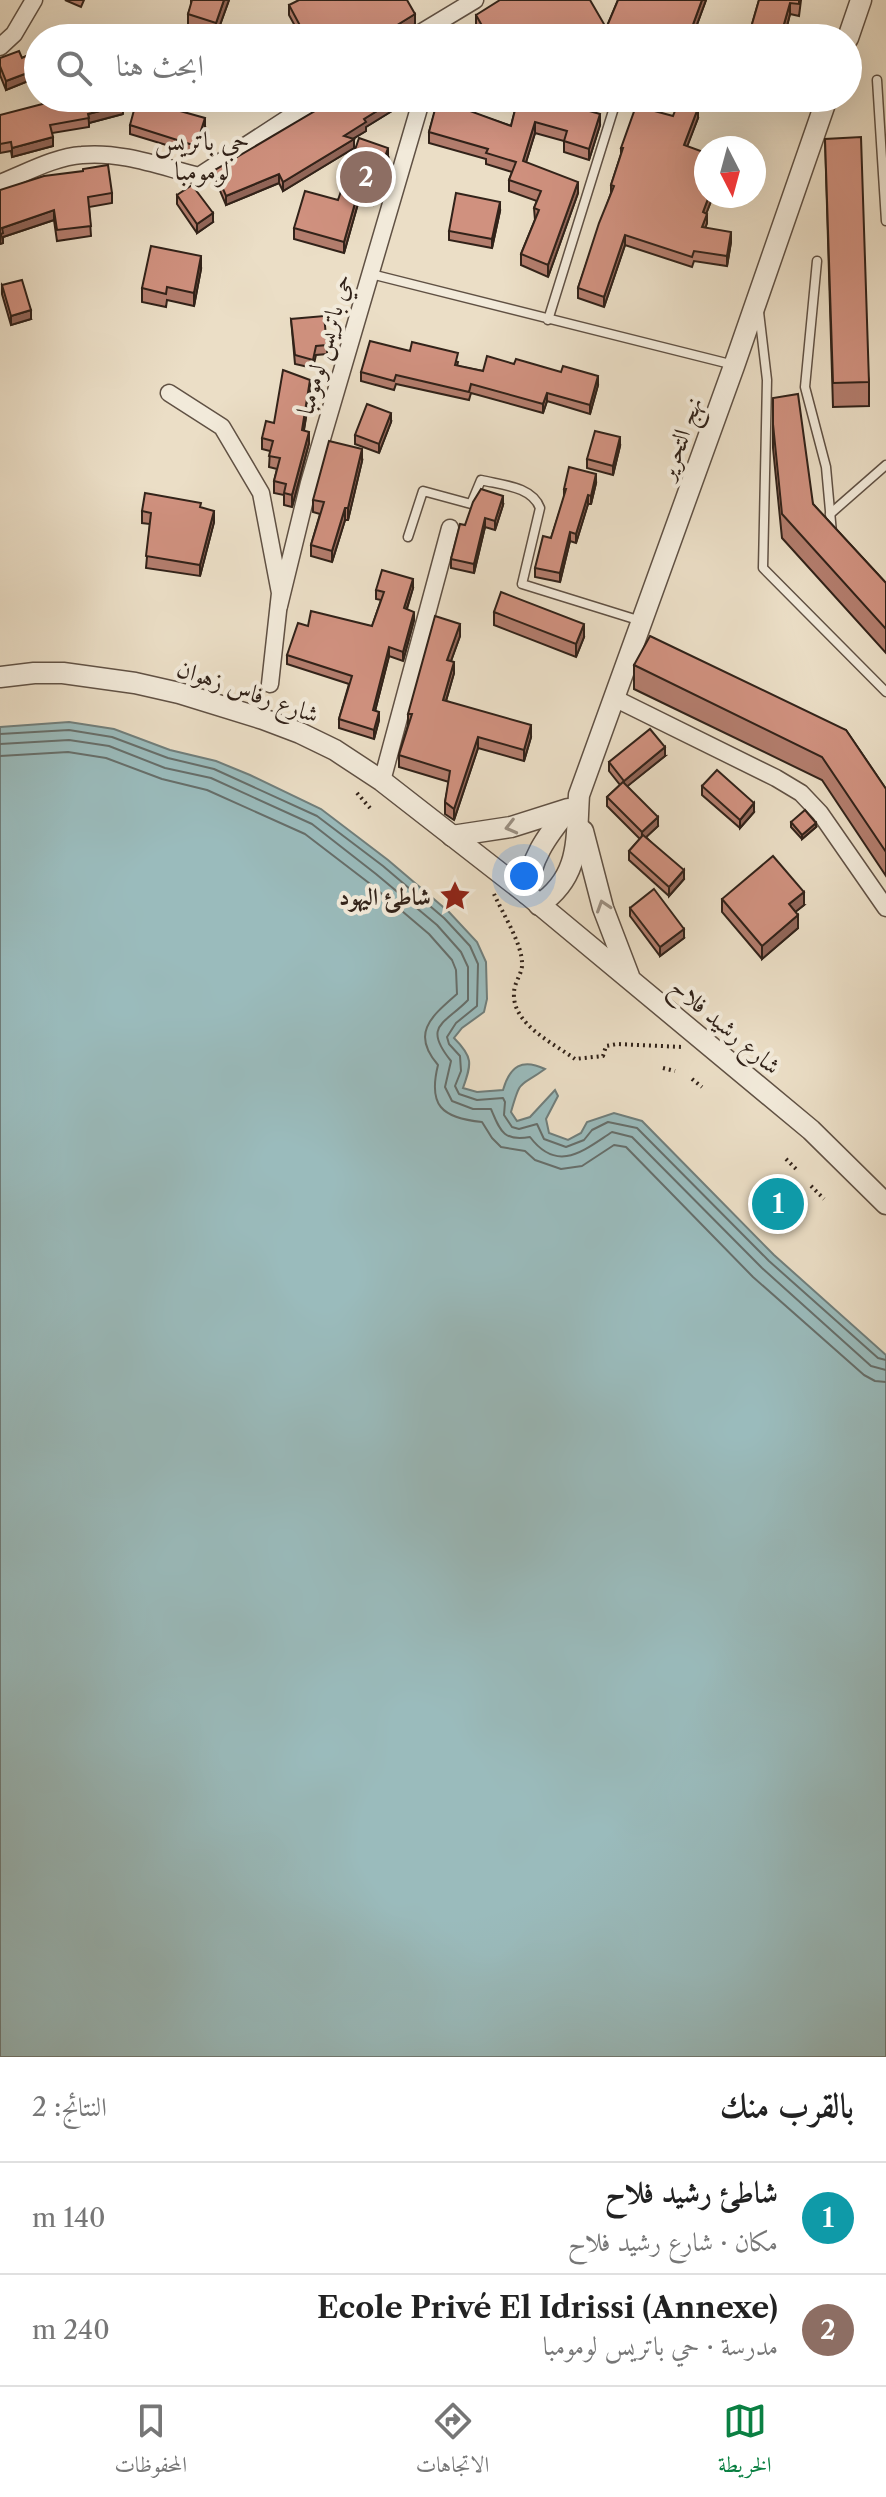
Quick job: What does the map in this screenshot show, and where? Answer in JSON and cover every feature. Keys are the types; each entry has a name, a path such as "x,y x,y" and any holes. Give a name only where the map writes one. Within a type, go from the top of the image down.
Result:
{"street":[{"path":"0,47 14,34 34,0"},
{"path":"429,24 449,8 475,0"},
{"path":"853,24 861,0"},
{"path":"0,183 55,161 81,155 108,155 199,176 297,112"},
{"name":"حي باتريس لومومبا","path":"279,606 309,483 418,112"},
{"name":"نهج التحرير","path":"575,805 538,850 528,879 533,899 559,888 572,866 575,805 822,112"},
{"name":"حي باتريس لومومبا","path":"169,393 222,427 261,493 280,593 270,684"},
{"path":"382,781 450,528"},
{"name":"شارع رفاس زهوان","path":"0,677 34,673 76,674 179,693 300,733 352,760 382,781 533,899"},
{"path":"614,698 801,793 820,813 886,908"},
{"path":"452,836 511,827 575,805 603,908 630,979"},
{"name":"شارع رشيد فلاح","path":"533,899 811,1130 886,1204"}],"lane":[{"path":"877,80 886,221"},
{"path":"548,320 613,112"},
{"path":"817,261 805,387 826,467 833,537"},
{"path":"369,273 734,366"},
{"path":"757,300 767,380 763,568 886,692"},
{"path":"830,514 886,465"},
{"path":"408,537 423,491 471,504 481,480 528,492 537,499 540,508 522,584 642,621"}],"path":[{"path":"357,793 370,808"},
{"path":"493,891 523,965 514,993 515,1004 524,1021 575,1059 603,1056 606,1046 617,1044 684,1047"},
{"path":"663,1068 675,1071"},
{"path":"692,1079 702,1087"},
{"path":"786,1159 797,1170"},
{"path":"811,1186 824,1199"}],"water":[{"path":"69,722 114,729 250,775 321,809 388,860 449,912 477,942 486,962 487,999 484,1012 454,1038 465,1050 469,1061 463,1088 477,1092 503,1090 513,1070 530,1064 545,1069 519,1088 511,1112 517,1121 530,1117 555,1090 558,1096 546,1119 549,1133 568,1140 581,1133 587,1122 614,1113 642,1121 774,1255 886,1355 886,2057 0,2057 0,727"}],"building":[{"path":"192,0 224,0 216,23 188,14"},
{"path":"299,0 407,0 415,14 399,24 299,24 289,5"},
{"path":"500,0 590,0 604,24 481,24 476,15"},
{"path":"618,0 702,0 693,24 608,24"},
{"path":"759,0 799,0 799,4 790,3 784,24 752,24"},
{"path":"19,51 24,57 24,74 6,81 0,58"},
{"path":"24,109 24,112 96,112 88,114 89,118 50,125 53,137 12,148 11,142 0,144 0,115"},
{"path":"134,112 184,112 205,118 196,146 130,125"},
{"path":"313,112 375,112 344,136 354,139 283,182 279,174 226,196 215,170"},
{"path":"434,112 472,112 511,126 514,112 600,114 589,149 564,141 567,131 535,122 523,161 578,182 548,265 521,254 539,210 534,208 541,191 509,180 516,162 486,153 488,149 429,132"},
{"path":"634,112 658,112 673,116 675,112 696,112 684,145 694,149 694,208 704,208 703,212 707,214 702,227 731,232 727,256 694,251 692,257 625,235 604,297 578,288 614,186 611,185"},
{"path":"861,137 869,382 833,383 825,139"},
{"path":"359,138 388,148 373,193 359,189 344,242 294,228 305,191 338,200"},
{"path":"108,165 112,193 88,197 91,226 57,230 54,210 2,228 3,233 0,234 0,190 44,176"},
{"path":"192,185 213,213 197,224 177,195"},
{"path":"456,193 500,202 492,239 449,231"},
{"path":"151,246 201,256 194,293 167,287 166,294 142,288"},
{"path":"22,280 31,310 11,316 2,285"},
{"path":"324,316 327,345 316,346 313,360 295,355 291,319"},
{"path":"370,341 410,351 412,342 458,353 455,365 483,371 487,356 514,364 516,359 561,372 563,366 598,376 590,405 547,393 543,404 471,384 469,392 396,375 394,381 361,372"},
{"path":"283,370 310,380 302,430 309,432 292,495 284,493 286,484 274,481 280,458 269,456 273,441 262,438 266,421 274,423"},
{"path":"798,394 813,504 886,583 886,629 782,514 773,398"},
{"path":"367,404 391,413 379,444 355,435"},
{"path":"595,431 620,437 613,466 587,459"},
{"path":"329,441 362,449 348,508 345,508 332,551 311,545 324,502 313,500"},
{"path":"569,467 596,474 591,496 588,495 576,534 570,532 560,573 535,568 543,536 551,538 566,489"},
{"path":"481,489 503,496 495,521 485,518 474,564 451,559 460,524 465,525"},
{"path":"145,493 201,503 200,507 214,511 200,565 146,556 151,513 142,511"},
{"path":"382,570 413,579 404,608 414,612 403,652 389,647 373,710 379,712 374,730 339,719 352,676 287,655 298,623 308,626 311,611 372,626 384,592 376,590"},
{"path":"501,592 584,624 576,644 494,612"},
{"path":"435,616 460,624 447,660 454,662 443,700 531,725 524,750 478,737 454,809 445,802 450,771 399,755"},
{"path":"650,636 846,730 886,789 886,852 822,757 634,665"},
{"path":"650,729 665,747 624,781 609,762"},
{"path":"717,770 754,803 740,820 702,786"},
{"path":"623,782 658,817 642,832 607,797"},
{"path":"805,810 816,823 802,835 791,822"},
{"path":"643,835 684,870 669,887 629,851"},
{"path":"773,856 804,892 789,904 798,915 762,946 722,899"},
{"path":"654,889 684,929 660,947 630,908"}],"place":[{"name":"Ecole Privé El Idrissi (Annexe)","path":"366,177"},
{"name":"شاطئ اليهود","path":"455,896"},
{"name":"شاطئ رشيد فلاح","path":"778,1204"}],"district":[{"name":"حي باتريس لومومبا","path":"202,156"}]}
